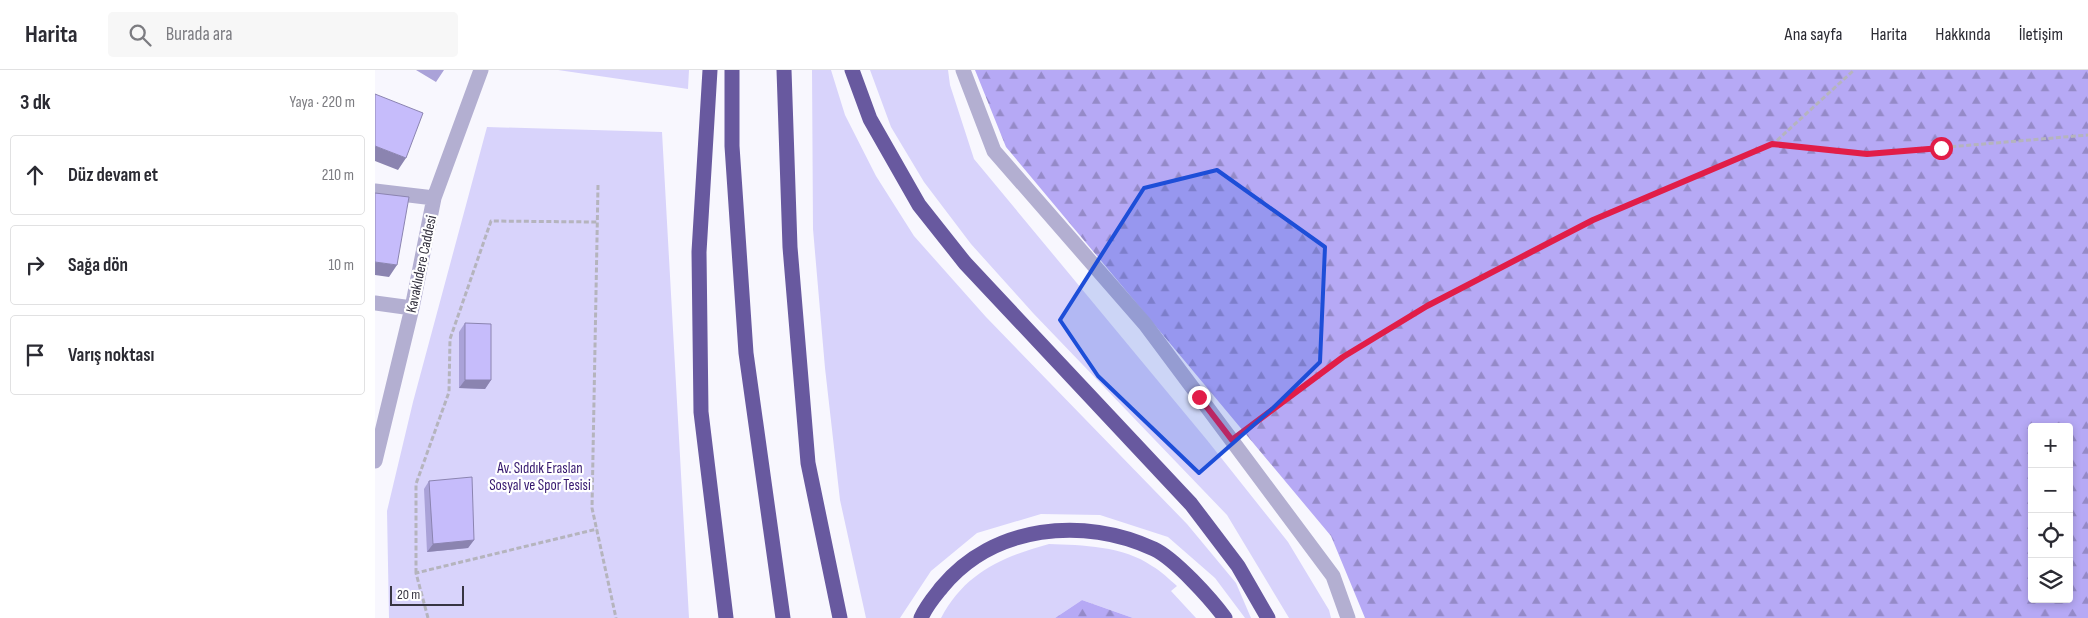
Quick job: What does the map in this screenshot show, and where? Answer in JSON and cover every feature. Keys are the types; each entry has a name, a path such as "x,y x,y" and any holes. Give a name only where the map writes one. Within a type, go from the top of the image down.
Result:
{"highway":[{"path":"710,70 699,252 701,412 726,618"},
{"path":"732,70 732,146 746,353 783,618"},
{"path":"784,70 790,247 808,463 840,618"},
{"path":"852,70 870,119 919,205 965,263 1191,504 1238,566 1268,618"},
{"path":"921,618 924,610 953,574 985,550 1013,538 1075,528 1117,536 1156,550 1213,602 1225,618"}],"street":[{"name":"Kavaklıdere Caddesi","path":"375,455 412,308 434,198 481,70"},
{"path":"963,70 994,151 1145,324 1333,576 1348,618"},
{"path":"375,191 434,198"},
{"path":"375,303 412,308"}],"path":[{"path":"1232,440 1343,357 1427,306 1593,220 1772,144 1854,70"},
{"path":"1772,144 1867,154 2088,135"},
{"path":"598,185 592,508 616,618"},
{"path":"428,618 416,572 417,484 449,392 450,339 491,221 597,222"},
{"path":"416,572 597,529"}],"highlighted area":[{"path":"1217,170 1325,247 1320,362 1273,408 1199,473 1098,376 1060,320 1144,188"}],"green space":[{"path":"558,70 689,70 688,89"},
{"path":"812,70 831,70 845,115 876,176 914,236 986,317 1187,524 1236,583 1251,618 1245,618 1215,578 1168,537 1100,515 1041,514 977,533 931,571 900,618 866,618 840,500 825,368 813,229"},
{"path":"870,70 948,70 950,85 974,159 1207,440 1288,542 1329,610 1331,618 1289,618 1227,515 1033,313 971,244 924,182 891,127"},
{"path":"975,70 2088,70 2088,618 1365,618 1331,536 1006,147"},
{"name":"Av. Sıddık Eraslan Sosyal ve Spor Tesisi","path":"487,127 662,132 689,618 389,618 387,511 413,402"},
{"path":"1049,544 1102,548 1129,554 1141,559 1159,570 1177,586 1171,591 1196,618 1133,618 1082,600 1055,618 941,618 961,589 986,569 1016,555"},
{"path":"1082,600 1133,618 1055,618"}],"building":[{"path":"375,94 423,113 406,158 375,146"},
{"path":"375,193 409,197 397,265 375,262"},
{"path":"465,323 491,324 491,380 465,380"},
{"path":"472,477 474,540 433,544 429,481"}],"route":[{"path":"1199,397 1232,440 1343,357 1427,306 1593,220 1772,144 1867,154 1941,148"}]}
